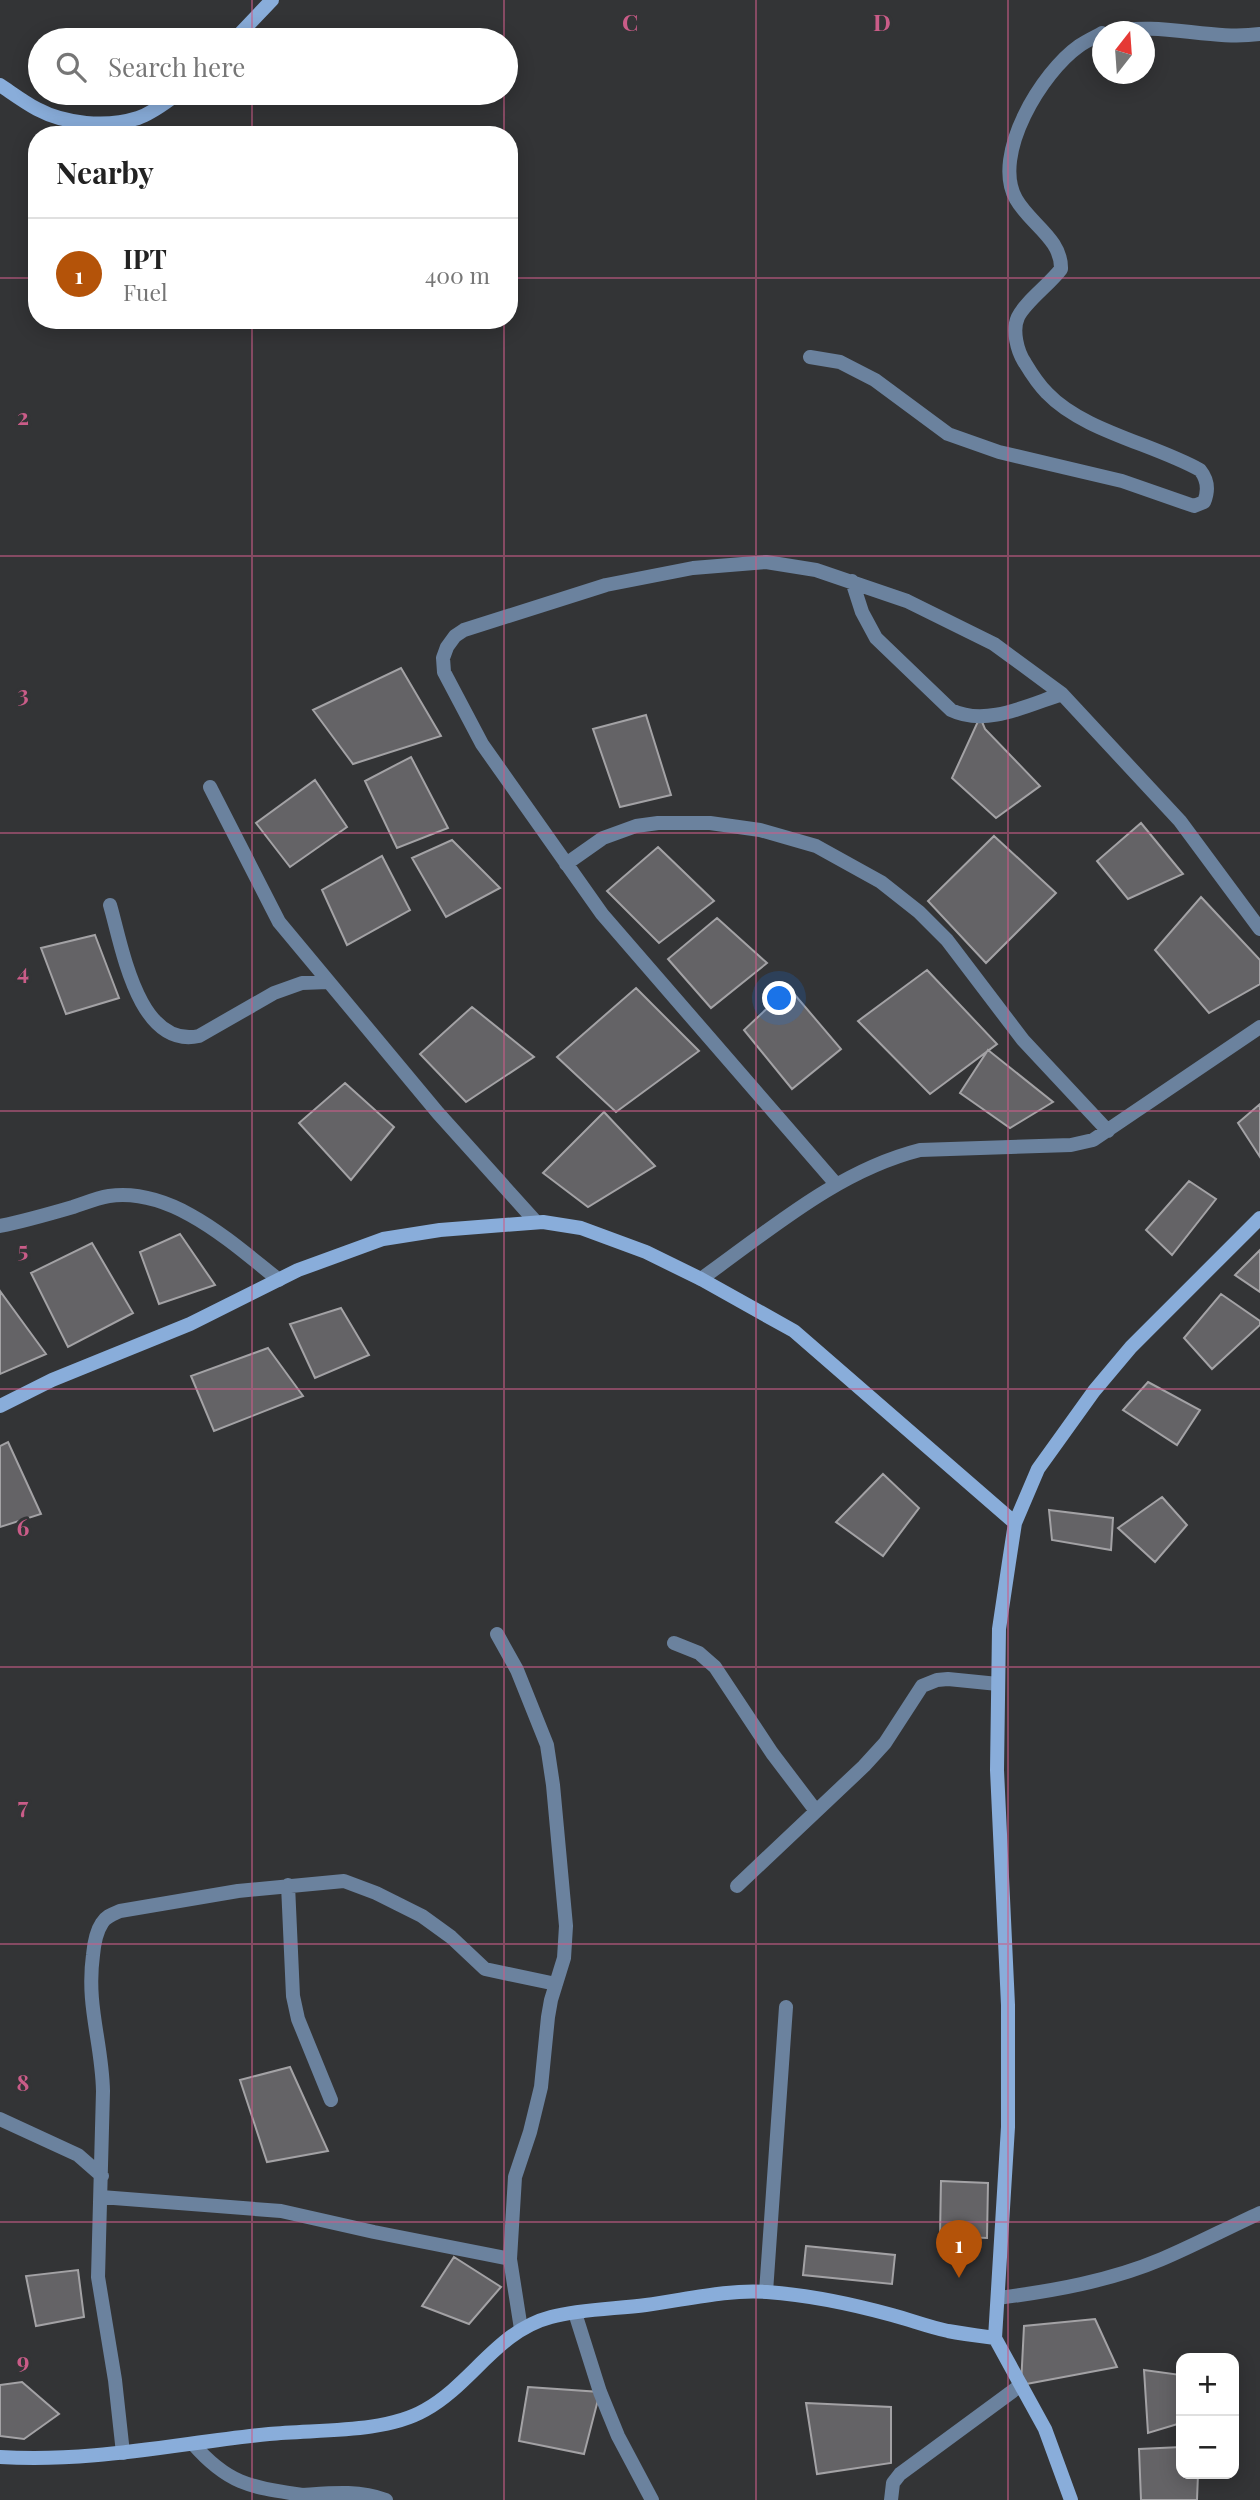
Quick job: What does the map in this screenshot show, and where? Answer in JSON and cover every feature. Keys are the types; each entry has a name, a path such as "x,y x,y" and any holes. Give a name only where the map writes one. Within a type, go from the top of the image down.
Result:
{"main road":[{"path":"245,28 272,0"},
{"path":"0,85 28,103"},
{"path":"32,105 71,121 104,123 137,118 163,105"},
{"path":"1072,2500 1045,2429 995,2339 1008,2127 1008,2019 998,1770 999,1629 1015,1523 1038,1469 1094,1391 1131,1347 1260,1218"},
{"path":"0,1406 52,1380 190,1324 279,1280 383,1239 440,1230 536,1222 581,1228 646,1252 794,1331 1015,1523"},
{"path":"0,2457 69,2458 390,2422 424,2411 458,2385 490,2352 521,2329 551,2317 575,2313 766,2292 828,2301 892,2315 946,2331 995,2339"}],"street":[{"path":"1155,30 1228,36 1260,34"},
{"path":"810,357 841,362 875,380 948,433 999,452 1122,481 1156,491 1188,505 1204,502 1208,490 1207,481 1200,470 1067,410 1048,395 1020,356 1015,327 1019,315 1061,269 1061,259 1056,246 1015,198 1009,182 1010,153 1040,87 1065,58 1092,39"},
{"path":"836,1184 603,914 482,744 444,672 443,658 455,636 464,630 606,585 693,568 766,562 816,570 907,601 994,644 1062,694 1180,821 1260,929"},
{"path":"852,581 862,612 876,638 951,710 964,716 980,717 1012,711 1062,694"},
{"path":"210,786 279,922 438,1113 536,1222"},
{"path":"566,864 603,838 636,826 659,823 710,822 760,830 816,846 881,882 919,912 947,940 1023,1040 1108,1131"},
{"path":"110,905 140,1001 150,1017 179,1037 199,1036 274,993 302,983 328,982"},
{"path":"701,1279 836,1184 878,1164 920,1150 1071,1144 1093,1140 1260,1027"},
{"path":"0,1226 110,1196 152,1198 180,1208 228,1240 279,1280"},
{"path":"497,1634 517,1670 547,1745 566,1926 564,1958 548,2017 547,2045 536,2110 516,2177 510,2259 521,2329"},
{"path":"674,1643 699,1653 715,1667 772,1753 816,1811"},
{"path":"737,1886 864,1766 885,1743 922,1686 948,1679 998,1684"},
{"path":"122,2453 115,2380 98,2277 103,2075 90,1995 93,1951 102,1923 109,1915 238,1891 344,1881 401,1905 438,1927 485,1969 556,1984"},
{"path":"288,1885 293,1996 299,2019 331,2100"},
{"path":"766,2292 786,2007"},
{"path":"0,2119 71,2151 102,2176"},
{"path":"101,2197 281,2211 510,2259"},
{"path":"998,2298 1062,2288 1114,2275 1160,2260 1260,2213"},
{"path":"575,2313 600,2392 618,2436 652,2500"},
{"path":"891,2500 893,2483 900,2474 1021,2385"},
{"path":"193,2444 209,2462 238,2482 302,2498 349,2492 369,2494 386,2500"}],"building":[{"path":"401,668 441,736 353,764 313,710"},
{"path":"646,715 671,795 620,807 593,729"},
{"path":"980,717 985,729 1040,786 996,818 952,778"},
{"path":"411,757 448,828 397,848 365,781"},
{"path":"315,780 347,827 290,867 256,823"},
{"path":"1141,823 1183,874 1128,899 1097,861"},
{"path":"994,836 1056,893 986,963 928,901"},
{"path":"452,840 500,888 446,917 412,858"},
{"path":"658,847 714,901 659,943 607,891"},
{"path":"382,856 410,910 347,945 322,890"},
{"path":"1201,897 1260,960 1260,984 1209,1013 1155,950"},
{"path":"717,918 767,963 711,1008 668,959"},
{"path":"95,935 119,998 66,1014 41,948"},
{"path":"927,970 997,1044 930,1094 858,1021"},
{"path":"636,988 699,1051 616,1112 557,1057"},
{"path":"789,988 841,1049 792,1089 744,1030"},
{"path":"472,1007 534,1057 466,1102 420,1054"},
{"path":"988,1050 1053,1102 1010,1128 960,1093"},
{"path":"345,1083 394,1127 351,1180 299,1123"},
{"path":"1260,1104 1260,1157 1238,1123"},
{"path":"604,1112 655,1166 588,1207 543,1173"},
{"path":"1189,1181 1216,1199 1172,1255 1146,1230"},
{"path":"180,1234 215,1285 159,1304 140,1252"},
{"path":"92,1243 133,1313 68,1347 31,1273"},
{"path":"1260,1250 1260,1292 1235,1275"},
{"path":"0,1291 46,1354 0,1374"},
{"path":"1221,1294 1260,1321 1260,1325 1212,1369 1184,1338"},
{"path":"341,1308 369,1355 315,1378 290,1324"},
{"path":"268,1348 303,1396 214,1431 191,1376"},
{"path":"1148,1382 1200,1410 1177,1445 1123,1410"},
{"path":"8,1442 41,1514 0,1527 0,1446"},
{"path":"883,1474 919,1508 883,1556 836,1522"},
{"path":"1162,1497 1187,1525 1155,1562 1118,1528"},
{"path":"1049,1510 1113,1518 1111,1550 1052,1540"},
{"path":"290,2067 328,2151 267,2162 240,2080"},
{"path":"941,2181 988,2183 987,2238 940,2236"},
{"path":"806,2246 895,2255 892,2284 803,2275"},
{"path":"454,2257 501,2287 469,2324 422,2306"},
{"path":"78,2270 84,2317 36,2326 26,2276"},
{"path":"1095,2319 1117,2367 1021,2385 1024,2326"},
{"path":"1144,2370 1176,2374 1176,2425 1148,2433"},
{"path":"22,2382 59,2414 24,2439 0,2436 0,2385"},
{"path":"528,2387 600,2392 584,2454 519,2441"},
{"path":"806,2403 891,2407 891,2463 817,2474"},
{"path":"1176,2447 1176,2479 1198,2479 1197,2500 1141,2500 1139,2449"}],"place":[{"name":"IPT","path":"959,2278"}]}
